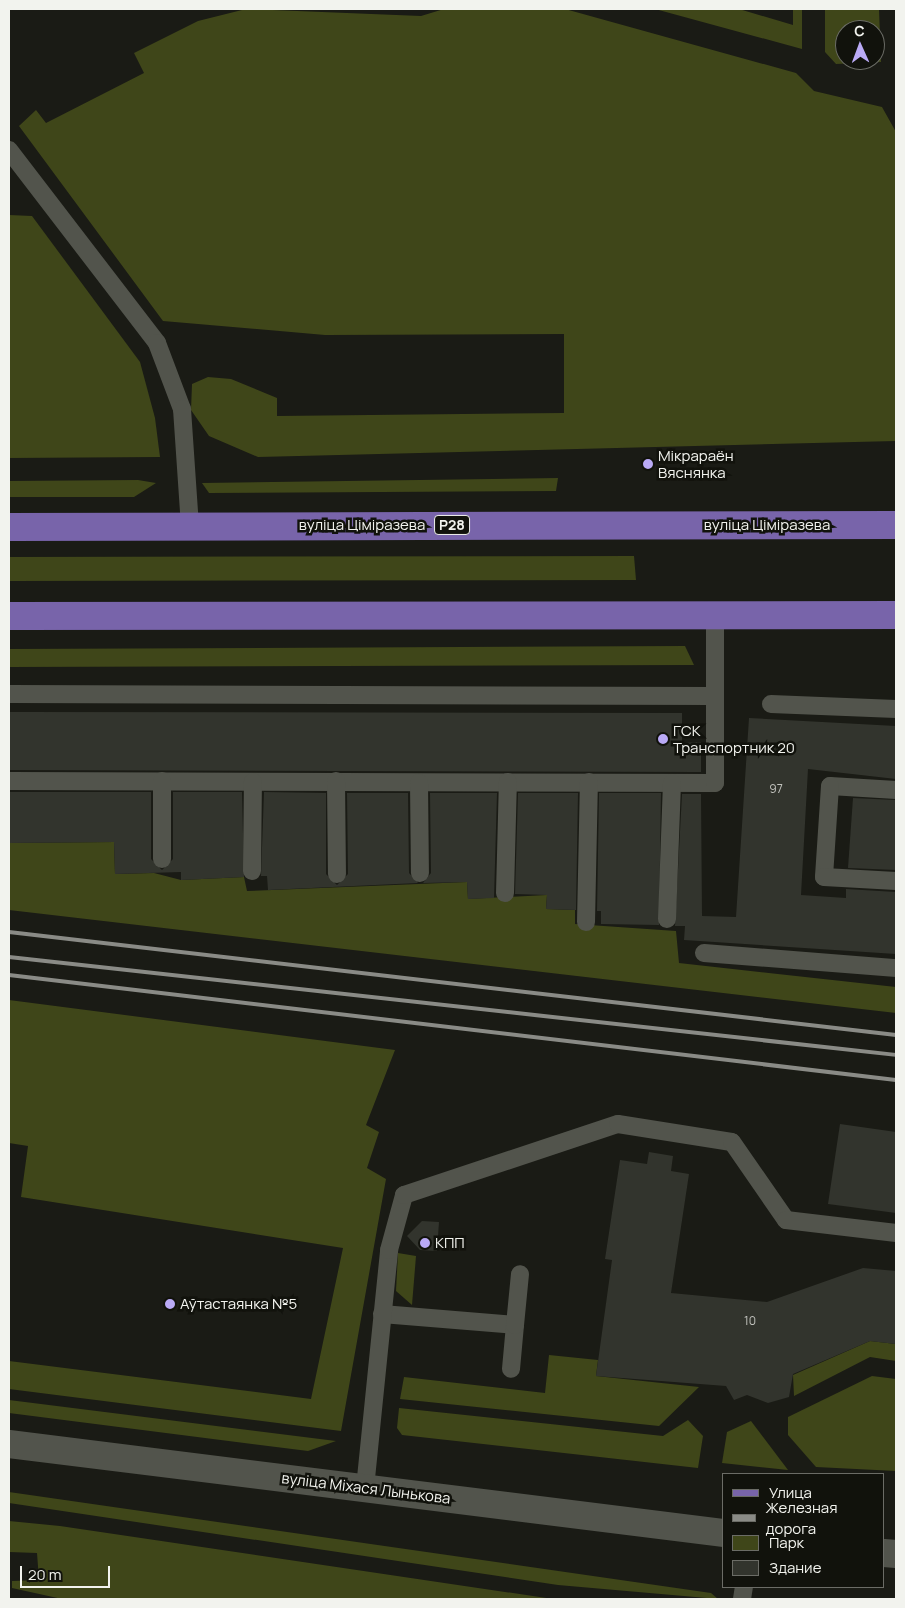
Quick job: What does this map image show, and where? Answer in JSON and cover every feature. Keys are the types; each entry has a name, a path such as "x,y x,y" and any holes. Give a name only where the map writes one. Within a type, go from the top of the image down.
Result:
{"main road":[{"name":"вуліца Ціміразева","path":"9,527 896,524"},
{"path":"9,616 896,615"}],"street":[{"name":"вуліца Міхася Лынькова","path":"9,1444 722,1533"}],"lane":[{"path":"9,150 157,343 182,409 190,525"},
{"path":"9,781 716,783 715,615"},
{"path":"9,694 715,696"},
{"path":"771,704 896,709"},
{"path":"336,781 337,874"},
{"path":"162,782 162,859"},
{"path":"252,782 252,871"},
{"path":"419,782 420,873"},
{"path":"505,893 508,782"},
{"path":"586,922 589,782"},
{"path":"667,919 672,783"},
{"path":"896,790 830,786 824,877 896,881"},
{"path":"704,953 896,968"},
{"path":"365,1488 389,1250 404,1195 618,1124 732,1142 786,1220 896,1234"},
{"path":"511,1369 520,1274"},
{"path":"382,1314 515,1325"}],"green space":[{"path":"246,9 421,16 444,9 565,9 796,73 814,91 882,107 896,132 896,441 258,457 209,436 191,410 192,384 208,377 231,379 277,398 277,416 564,413 564,334 325,335 163,321 19,126 36,110 46,123 144,73 134,53 198,21"},
{"path":"655,9 739,9 793,25 793,9 802,9 802,49"},
{"path":"825,9 879,9 879,20 835,20 835,63 825,52"},
{"path":"9,215 32,216 140,362 155,418 160,457 9,458"},
{"path":"558,478 556,491 209,493 202,483"},
{"path":"138,480 156,483 134,497 9,497 9,481"},
{"path":"634,556 636,580 9,581 9,557"},
{"path":"685,646 694,665 9,667 9,649"},
{"path":"114,842 115,874 154,873 181,880 244,877 247,891 467,882 468,899 547,895 546,909 575,910 575,924 676,931 679,963 896,987 896,1013 9,910 9,843"},
{"path":"9,1000 395,1050 366,1125 379,1132 367,1168 386,1179 341,1431 9,1389 9,1361 311,1399 343,1248 21,1197 28,1146 9,1143"},
{"path":"398,1253 416,1256 412,1305 396,1291"},
{"path":"870,1341 896,1344 896,1361 870,1357 794,1396 793,1375"},
{"path":"549,1355 598,1360 596,1376 699,1387 659,1426 400,1399 404,1377 545,1393"},
{"path":"872,1376 896,1379 896,1471 816,1467 788,1435 788,1417"},
{"path":"9,1400 336,1441 308,1451 9,1413"},
{"path":"399,1408 663,1436 688,1420 703,1436 698,1468 402,1435 397,1428"},
{"path":"751,1421 788,1470 722,1463 727,1432"},
{"path":"9,1492 711,1593 718,1599 558,1585 9,1503"},
{"path":"9,1521 60,1526 553,1599 62,1599 12,1588 12,1581 39,1580 37,1553 9,1552"}],"building":[{"path":"9,712 682,713 682,743 701,742 701,772 9,770"},
{"path":"749,718 896,726 896,779 808,769 801,895 846,898 846,889 896,892 896,954 684,940 685,926 675,926 682,794 701,794 702,916 736,917"},
{"path":"9,792 151,792 151,859 162,870 173,859 173,792 242,792 244,877 181,880 181,872 115,874 114,842 9,843"},
{"path":"264,792 326,793 326,874 337,885 348,874 347,793 408,793 409,873 418,883 268,890 267,876 261,876"},
{"path":"430,793 497,793 494,898 468,899 467,882 423,883 431,873"},
{"path":"518,793 578,793 576,910 546,909 547,895 515,894"},
{"path":"599,793 661,793 659,925 601,924 601,911 597,911"},
{"path":"853,798 896,800 896,870 848,868"},
{"path":"840,1124 896,1132 896,1213 828,1204"},
{"path":"649,1152 673,1156 671,1171 689,1174 671,1293 767,1302 863,1268 896,1271 896,1344 870,1341 793,1374 789,1397 768,1403 747,1395 734,1400 726,1386 596,1376 612,1260 605,1259 620,1160 647,1164"},
{"name":"КПП","path":"422,1221 439,1222 437,1251 420,1250 407,1236"}],"railway":[{"path":"9,932 896,1035"},
{"path":"9,957 896,1055"},
{"path":"9,975 896,1080"}],"place":[{"name":"Мікрараён Вяснянка","path":"648,464"},
{"name":"ГСК Транспортник 20","path":"663,739"},
{"name":"КПП","path":"425,1243"},
{"name":"Аўтастаянка №5","path":"170,1304"}]}
